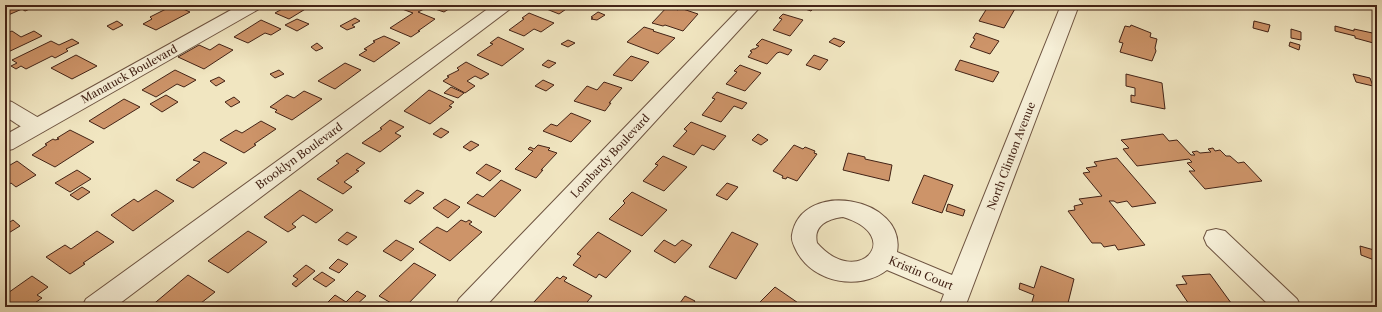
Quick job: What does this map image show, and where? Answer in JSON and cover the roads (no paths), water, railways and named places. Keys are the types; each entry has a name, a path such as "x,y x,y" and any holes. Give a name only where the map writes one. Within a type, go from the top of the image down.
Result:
{"street":[{"name":"Manatuck Boulevard","path":"5,144 253,5"},
{"name":"Brooklyn Boulevard","path":"95,307 504,5"},
{"name":"Lombardy Boulevard","path":"468,307 753,5"},
{"name":"North Clinton Avenue","path":"955,298 1070,5"},
{"path":"5,107 36,126"},
{"path":"1216,238 1288,307"},
{"name":"Kristin Court","path":"884,257 955,298"}]}
